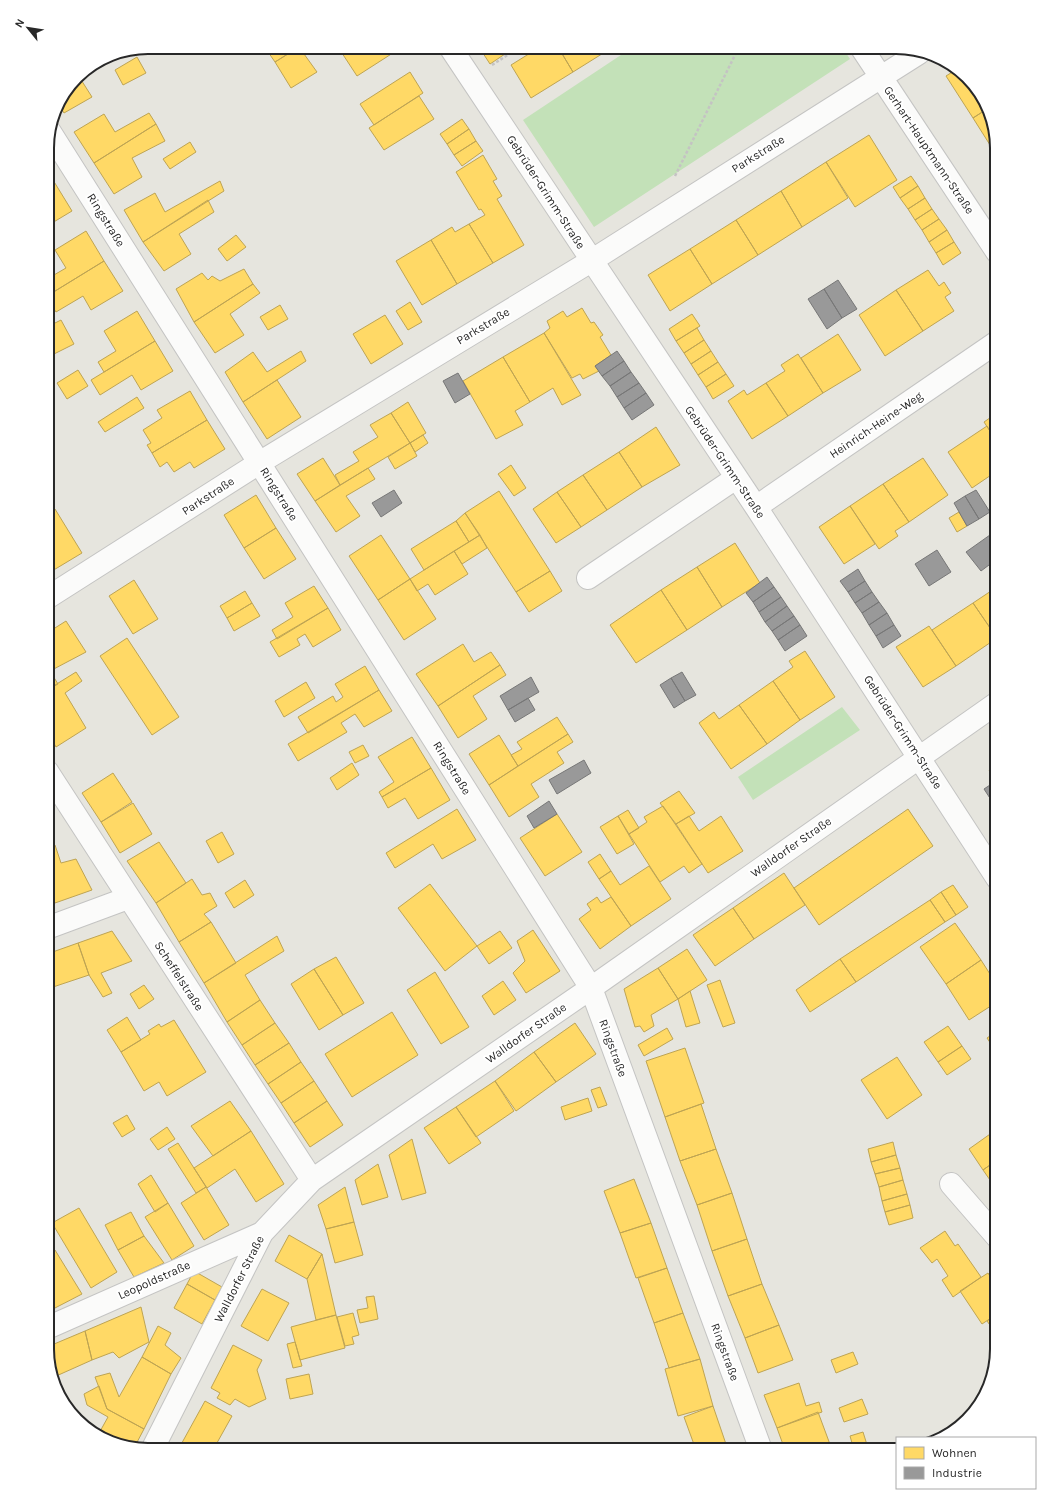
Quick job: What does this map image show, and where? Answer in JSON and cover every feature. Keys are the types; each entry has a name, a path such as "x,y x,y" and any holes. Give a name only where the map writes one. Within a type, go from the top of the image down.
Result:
{"street":[{"name":"Gebrüder-Grimm-Straße","path":"455,54 590,261 756,507 990,867"},
{"name":"Gerhart-Hauptmann-Straße","path":"865,54 990,242"},
{"name":"Parkstraße","path":"54,594 259,463 590,261 914,56"},
{"name":"Ringstraße","path":"54,139 591,988 758,1443"},
{"name":"Heinrich-Heine-Weg","path":"756,507 990,347"},
{"path":"588,578 736,478"},
{"name":"Walldorfer Straße","path":"156,1443 262,1233 312,1180 591,988 990,708"},
{"name":"Scheffelstraße","path":"54,782 312,1180"},
{"path":"54,925 128,898"},
{"path":"951,1184 990,1229"},
{"name":"Leopoldstraße","path":"54,1325 262,1233"}],"path":[{"path":"471,78 509,54"},
{"path":"673,180 736,54"}],"green space":[{"path":"622,54 847,54 850,59 594,227 523,120"},
{"path":"842,707 860,730 753,800 738,777"}],"building: Wohnen":[{"path":"269,54 288,54 275,62"},
{"path":"288,54 304,54 317,72 291,88 275,62"},
{"path":"343,54 391,54 357,76"},
{"path":"484,54 505,54 490,64"},
{"path":"529,54 562,54 573,72 531,98 511,65"},
{"path":"562,54 602,54 573,72"},
{"path":"137,57 146,73 123,85 115,70"},
{"path":"410,72 423,93 374,125 360,104"},
{"path":"952,72 963,81 971,91 983,112 973,118 946,76"},
{"path":"82,81 92,97 64,113 62,110 64,106"},
{"path":"419,96 434,119 384,150 369,128"},
{"path":"983,112 987,123 990,144 973,118"},
{"path":"149,113 156,124 94,163 74,132 104,114 115,132"},
{"path":"462,119 469,129 447,144 440,134"},
{"path":"156,124 165,141 132,158 142,177 114,194 94,163"},
{"path":"469,129 476,141 454,155 447,144"},
{"path":"869,135 897,180 855,207 826,162"},
{"path":"476,141 483,151 462,166 454,155"},
{"path":"190,142 196,152 170,169 163,159"},
{"path":"483,155 497,179 493,181 502,196 497,199 524,245 493,263 469,224 485,215 481,209 479,210 456,172"},
{"path":"826,162 848,198 802,227 781,191"},
{"path":"911,176 918,186 900,198 893,187"},
{"path":"220,181 224,191 143,242 124,210 155,193 165,212"},
{"path":"54,182 72,211 54,222"},
{"path":"918,186 925,198 908,209 900,198"},
{"path":"781,191 802,227 758,255 736,220"},
{"path":"925,198 932,209 915,220 908,209"},
{"path":"208,200 214,212 179,234 191,254 164,271 143,242"},
{"path":"932,209 939,219 922,230 915,220"},
{"path":"939,219 947,230 929,242 922,230"},
{"path":"736,220 758,255 712,284 690,249"},
{"path":"469,224 493,263 457,284 431,240 452,227 455,232"},
{"path":"947,230 954,242 936,253 929,242"},
{"path":"86,231 104,261 54,292 54,275 66,268 55,250"},
{"path":"236,235 246,247 227,261 218,249"},
{"path":"431,240 457,284 422,305 396,261"},
{"path":"954,242 961,253 943,265 936,253"},
{"path":"690,249 712,284 670,311 648,275"},
{"path":"104,261 123,291 91,310 83,296 56,312 54,309 54,292"},
{"path":"244,269 253,284 194,322 176,289 202,273 208,280 212,276 220,281"},
{"path":"928,270 939,286 944,282 951,293 945,297 954,311 923,331 896,290"},
{"path":"253,284 260,293 230,314 244,335 215,353 194,322"},
{"path":"896,290 923,331 885,356 859,315"},
{"path":"410,302 422,322 408,330 396,311"},
{"path":"280,305 288,319 268,330 260,317"},
{"path":"582,308 591,323 594,322 603,335 600,337 611,355 595,366 599,371 583,379 580,374 572,378 544,333 550,328 547,321 563,311 567,317"},
{"path":"137,311 155,341 104,372 98,362 116,351 104,331"},
{"path":"692,314 700,326 676,341 669,329"},
{"path":"385,315 403,344 371,364 353,334"},
{"path":"61,320 74,344 54,354 54,324"},
{"path":"697,328 704,340 684,353 676,341"},
{"path":"544,333 581,395 562,405 553,388 530,402 503,357"},
{"path":"838,334 861,370 823,393 801,358"},
{"path":"704,340 711,351 691,364 684,353"},
{"path":"155,341 173,371 141,390 132,375 100,395 91,380"},
{"path":"301,351 306,361 243,402 225,372 253,352 267,372"},
{"path":"711,351 718,362 698,375 691,364"},
{"path":"798,354 823,393 788,416 766,383 785,371 781,365"},
{"path":"503,357 530,402 515,411 523,425 496,439 463,381"},
{"path":"718,362 726,374 706,387 698,375"},
{"path":"78,370 88,386 67,399 57,383"},
{"path":"726,374 734,386 713,399 706,387"},
{"path":"277,380 301,417 267,439 243,402"},
{"path":"766,383 788,416 752,439 728,401 744,390 747,395"},
{"path":"190,391 207,420 152,453 147,445 151,443 143,430 162,418 157,410"},
{"path":"137,397 144,408 105,432 98,422"},
{"path":"408,402 426,433 410,443 391,413"},
{"path":"391,413 410,443 340,485 335,475 359,461 353,452 378,437 370,425"},
{"path":"990,418 990,431 984,422"},
{"path":"207,420 225,449 194,468 190,462 174,472 167,462 160,467 152,453"},
{"path":"987,426 990,431 990,476 972,488 948,452"},
{"path":"656,427 680,465 642,487 619,452"},
{"path":"423,435 428,443 415,452 410,443"},
{"path":"410,443 417,456 395,469 388,457"},
{"path":"619,452 642,487 607,510 583,475"},
{"path":"323,458 340,485 315,501 297,474"},
{"path":"923,458 948,495 909,522 883,484"},
{"path":"511,465 526,488 514,496 498,474"},
{"path":"368,468 375,479 346,496 360,516 336,532 315,501"},
{"path":"583,475 607,510 581,527 557,492"},
{"path":"883,484 909,522 895,531 898,536 879,549 850,506"},
{"path":"499,491 550,571 516,592 465,513"},
{"path":"557,492 581,527 556,543 533,509"},
{"path":"256,495 276,528 244,548 224,515"},
{"path":"850,506 875,544 844,564 819,527"},
{"path":"54,510 82,553 54,570"},
{"path":"959,512 967,526 957,532 949,518"},
{"path":"465,513 480,535 469,542 456,521"},
{"path":"456,521 469,542 424,570 411,549"},
{"path":"276,528 296,559 264,579 244,548"},
{"path":"381,535 410,579 378,600 349,556"},
{"path":"480,535 487,548 462,564 454,551"},
{"path":"735,543 760,583 722,607 697,567"},
{"path":"454,551 468,574 435,595 428,584 417,591 410,579"},
{"path":"697,567 722,607 687,630 661,590"},
{"path":"550,571 562,591 529,612 516,592"},
{"path":"410,579 436,619 404,640 378,600"},
{"path":"134,580 158,619 133,634 109,596"},
{"path":"314,586 328,608 277,639 272,630 293,617 285,603"},
{"path":"661,590 687,630 636,663 610,625"},
{"path":"245,591 252,603 227,618 220,606"},
{"path":"990,592 990,628 973,603"},
{"path":"252,603 260,616 234,631 227,618"},
{"path":"973,603 990,628 990,643 956,666 932,630"},
{"path":"328,608 341,630 313,647 305,634 297,639 300,645 279,657 270,642"},
{"path":"66,621 86,652 54,669 54,629"},
{"path":"929,626 956,666 923,687 896,647"},
{"path":"127,638 179,717 152,735 100,656"},
{"path":"463,644 474,662 491,652 500,665 438,706 416,674"},
{"path":"805,651 835,697 800,720 773,681 793,667 789,661"},
{"path":"500,665 506,675 473,696 487,719 458,738 438,706"},
{"path":"365,666 379,690 308,733 298,717 333,696 336,702 343,697 335,684"},
{"path":"76,672 82,681 65,693 86,728 56,747 54,743 54,686"},
{"path":"54,678 58,684 54,686"},
{"path":"773,681 800,720 767,744 739,705"},
{"path":"306,682 315,698 284,717 275,701"},
{"path":"379,690 392,711 364,727 355,714 341,723 347,732 298,761 288,744"},
{"path":"739,705 767,744 731,769 699,723 714,712 719,719"},
{"path":"557,717 568,734 518,766 511,755 522,749 517,742"},
{"path":"568,734 573,742 557,752 564,763 531,784 539,797 509,817 489,785"},
{"path":"499,735 518,766 489,785 469,754"},
{"path":"412,737 431,768 382,797 379,792 394,782 378,757"},
{"path":"363,745 369,756 355,763 349,752"},
{"path":"352,763 359,775 337,790 330,778"},
{"path":"431,768 450,800 418,819 405,798 388,808 382,797"},
{"path":"113,773 132,802 101,822 82,793"},
{"path":"679,791 695,813 676,824 660,803"},
{"path":"133,803 152,834 120,853 101,822"},
{"path":"663,806 702,864 689,873 684,866 660,882 629,834 647,822 644,817"},
{"path":"457,809 476,840 442,859 433,844 395,868 386,853"},
{"path":"908,809 933,846 819,925 794,888"},
{"path":"628,810 639,828 629,834 618,816"},
{"path":"557,814 582,852 545,876 520,838"},
{"path":"618,816 634,844 617,854 600,827"},
{"path":"689,816 699,831 721,816 743,851 708,873 676,824"},
{"path":"222,832 234,854 218,863 206,841"},
{"path":"159,842 186,883 156,903 127,861"},
{"path":"54,845 61,863 76,859 92,890 55,903"},
{"path":"600,854 611,871 599,879 588,862"},
{"path":"649,866 671,899 631,926 599,879 611,871 620,885"},
{"path":"784,873 805,905 754,939 733,908"},
{"path":"192,879 202,895 210,893 217,906 204,914 211,922 179,942 156,903"},
{"path":"245,880 254,895 234,908 225,893"},
{"path":"430,884 477,946 445,971 398,908"},
{"path":"953,885 968,907 956,915 941,892"},
{"path":"941,892 956,915 945,922 930,900"},
{"path":"597,897 601,903 611,897 631,926 600,949 579,919 591,910 587,904"},
{"path":"930,900 945,922 856,982 840,959"},
{"path":"733,908 754,939 715,966 693,935"},
{"path":"211,922 236,963 204,983 179,942"},
{"path":"955,923 981,960 946,984 920,947"},
{"path":"533,930 560,971 526,993 513,973 525,961 517,941"},
{"path":"112,931 132,961 101,973 112,993 103,997 89,975 78,943"},
{"path":"500,931 512,948 489,964 477,946"},
{"path":"277,936 284,951 245,975 260,1000 227,1022 204,983"},
{"path":"78,943 89,975 54,987 54,952"},
{"path":"687,949 707,980 678,999 658,968"},
{"path":"336,957 364,1003 343,1015 314,969"},
{"path":"840,959 856,982 810,1012 796,990"},
{"path":"981,960 990,974 990,1006 969,1020 946,984"},
{"path":"658,968 678,999 651,1015 654,1026 644,1032 640,1026 635,1027 624,989"},
{"path":"314,969 343,1015 319,1030 291,984"},
{"path":"435,972 469,1027 441,1044 407,990"},
{"path":"720,980 735,1023 723,1027 707,985"},
{"path":"503,981 516,1000 494,1015 482,996"},
{"path":"144,985 154,999 139,1009 130,994"},
{"path":"690,991 700,1023 686,1027 678,999"},
{"path":"260,1000 275,1023 242,1045 227,1022"},
{"path":"392,1012 418,1055 352,1097 325,1054"},
{"path":"127,1017 141,1040 121,1052 107,1030"},
{"path":"174,1020 206,1072 167,1096 159,1082 144,1091 121,1052 150,1034 148,1031 159,1024 161,1027"},
{"path":"275,1023 289,1043 255,1065 242,1045"},
{"path":"575,1023 596,1054 556,1082 534,1052"},
{"path":"948,1026 962,1046 938,1062 924,1042"},
{"path":"667,1028 673,1039 644,1056 638,1045"},
{"path":"289,1043 301,1062 268,1084 255,1065"},
{"path":"962,1046 971,1059 947,1075 938,1062"},
{"path":"685,1048 704,1103 665,1117 646,1061"},
{"path":"534,1052 556,1082 516,1111 495,1081"},
{"path":"897,1057 922,1095 887,1119 861,1080"},
{"path":"301,1062 314,1081 281,1103 268,1084"},
{"path":"314,1081 327,1101 294,1123 281,1103"},
{"path":"495,1081 514,1111 476,1137 456,1107"},
{"path":"600,1087 607,1105 598,1108 591,1090"},
{"path":"588,1098 592,1111 565,1120 561,1107"},
{"path":"230,1101 251,1131 213,1156 191,1126"},
{"path":"327,1101 343,1125 310,1147 294,1123"},
{"path":"701,1104 716,1149 680,1161 665,1117"},
{"path":"456,1107 481,1143 449,1164 424,1128"},
{"path":"127,1115 135,1129 122,1137 113,1123"},
{"path":"167,1127 175,1139 158,1150 150,1139"},
{"path":"251,1131 284,1184 256,1202 235,1169 207,1188 194,1168"},
{"path":"990,1134 990,1165 983,1170 969,1149"},
{"path":"412,1139 426,1193 402,1200 389,1155"},
{"path":"893,1142 896,1155 871,1162 868,1149"},
{"path":"178,1143 206,1187 196,1193 168,1149"},
{"path":"716,1149 732,1193 697,1205 680,1161"},
{"path":"896,1155 900,1168 875,1174 871,1162"},
{"path":"378,1164 388,1197 362,1205 355,1180"},
{"path":"990,1165 990,1180 983,1170"},
{"path":"900,1168 903,1180 879,1187 875,1174"},
{"path":"151,1175 168,1203 155,1212 138,1184"},
{"path":"634,1179 651,1223 620,1233 604,1191"},
{"path":"903,1180 907,1194 882,1201 879,1187"},
{"path":"206,1187 229,1225 204,1240 181,1203"},
{"path":"345,1187 354,1222 326,1229 318,1205"},
{"path":"732,1193 747,1239 712,1251 697,1205"},
{"path":"907,1194 910,1205 885,1212 882,1201"},
{"path":"168,1203 194,1246 172,1260 145,1217"},
{"path":"910,1205 913,1218 889,1225 885,1212"},
{"path":"79,1208 117,1272 91,1288 54,1226 54,1222"},
{"path":"131,1212 144,1236 118,1250 105,1225"},
{"path":"354,1222 363,1255 335,1263 326,1229"},
{"path":"651,1223 667,1268 636,1278 620,1233"},
{"path":"945,1231 955,1246 958,1244 981,1277 953,1297 942,1280 948,1276 937,1259 932,1263 920,1248"},
{"path":"289,1235 322,1254 307,1279 275,1261"},
{"path":"144,1236 164,1263 134,1277 118,1250"},
{"path":"747,1239 762,1284 728,1296 712,1251"},
{"path":"54,1251 82,1294 55,1308 54,1306"},
{"path":"322,1254 336,1315 316,1320 307,1279"},
{"path":"667,1268 683,1313 654,1323 638,1278"},
{"path":"194,1271 222,1287 215,1300 187,1284"},
{"path":"988,1273 990,1276 990,1319 982,1324 960,1291"},
{"path":"187,1284 215,1300 202,1324 174,1308"},
{"path":"762,1284 779,1325 745,1338 728,1296"},
{"path":"262,1289 289,1303 268,1341 241,1326"},
{"path":"374,1296 378,1319 360,1323 357,1310 368,1308 366,1297"},
{"path":"141,1307 149,1342 119,1358 113,1352 92,1360 85,1331"},
{"path":"353,1313 359,1335 352,1337 354,1344 345,1346 337,1317"},
{"path":"683,1313 700,1359 669,1368 654,1323"},
{"path":"336,1315 345,1348 300,1360 291,1327"},
{"path":"779,1325 793,1360 758,1373 745,1338"},
{"path":"158,1326 171,1333 165,1345 181,1358 171,1374 142,1357"},
{"path":"85,1331 92,1360 58,1375 54,1344"},
{"path":"295,1342 302,1366 293,1368 287,1344"},
{"path":"233,1345 262,1360 257,1370 266,1399 249,1407 235,1399 230,1405 217,1398 220,1393 211,1388"},
{"path":"853,1352 858,1364 836,1373 831,1360"},
{"path":"142,1357 171,1374 144,1429 107,1409 95,1377 110,1373 119,1397"},
{"path":"700,1359 713,1406 678,1416 665,1369"},
{"path":"309,1374 313,1394 290,1399 286,1379"},
{"path":"799,1383 806,1406 819,1402 822,1412 777,1428 764,1395"},
{"path":"99,1386 107,1409 144,1429 137,1442 118,1438 101,1430 108,1417 87,1405 84,1394"},
{"path":"862,1399 868,1414 844,1422 839,1408"},
{"path":"205,1401 232,1416 217,1443 182,1443"},
{"path":"713,1406 726,1443 693,1443 684,1417"},
{"path":"818,1412 830,1443 782,1443 777,1428"},
{"path":"863,1432 866,1443 852,1443 850,1436"}],"building: Industrie":[{"path":"838,280 857,309 842,318 824,289"},
{"path":"824,289 842,318 827,329 808,299"},
{"path":"617,351 624,361 602,376 595,366"},
{"path":"624,361 631,372 610,386 602,376"},
{"path":"631,372 639,383 617,397 610,386"},
{"path":"458,373 470,394 455,403 443,381"},
{"path":"639,383 646,393 624,408 617,397"},
{"path":"646,393 654,405 632,420 624,408"},
{"path":"394,490 402,503 381,517 372,503"},
{"path":"976,490 990,512 979,519 965,496"},
{"path":"965,496 979,519 967,526 954,503"},
{"path":"990,535 990,564 981,571 966,552"},
{"path":"937,550 951,572 929,586 915,564"},
{"path":"858,569 865,581 848,592 840,581"},
{"path":"767,577 774,587 753,602 746,593"},
{"path":"865,581 872,592 855,603 848,592"},
{"path":"774,587 781,597 759,612 753,602"},
{"path":"872,592 879,602 862,613 855,603"},
{"path":"781,597 787,606 765,622 759,612"},
{"path":"879,602 887,613 869,625 862,613"},
{"path":"787,606 794,616 772,631 765,622"},
{"path":"887,613 894,625 876,636 869,625"},
{"path":"794,616 800,625 778,640 772,631"},
{"path":"800,625 807,636 785,651 778,640"},
{"path":"894,625 901,636 883,648 876,636"},
{"path":"682,672 696,695 685,701 671,678"},
{"path":"531,677 539,692 508,710 500,696"},
{"path":"671,678 685,701 674,708 660,685"},
{"path":"528,698 535,710 515,722 508,710"},
{"path":"584,760 591,773 557,794 549,780"},
{"path":"990,785 990,798 984,789"},
{"path":"549,801 557,814 534,828 527,816"}]}
